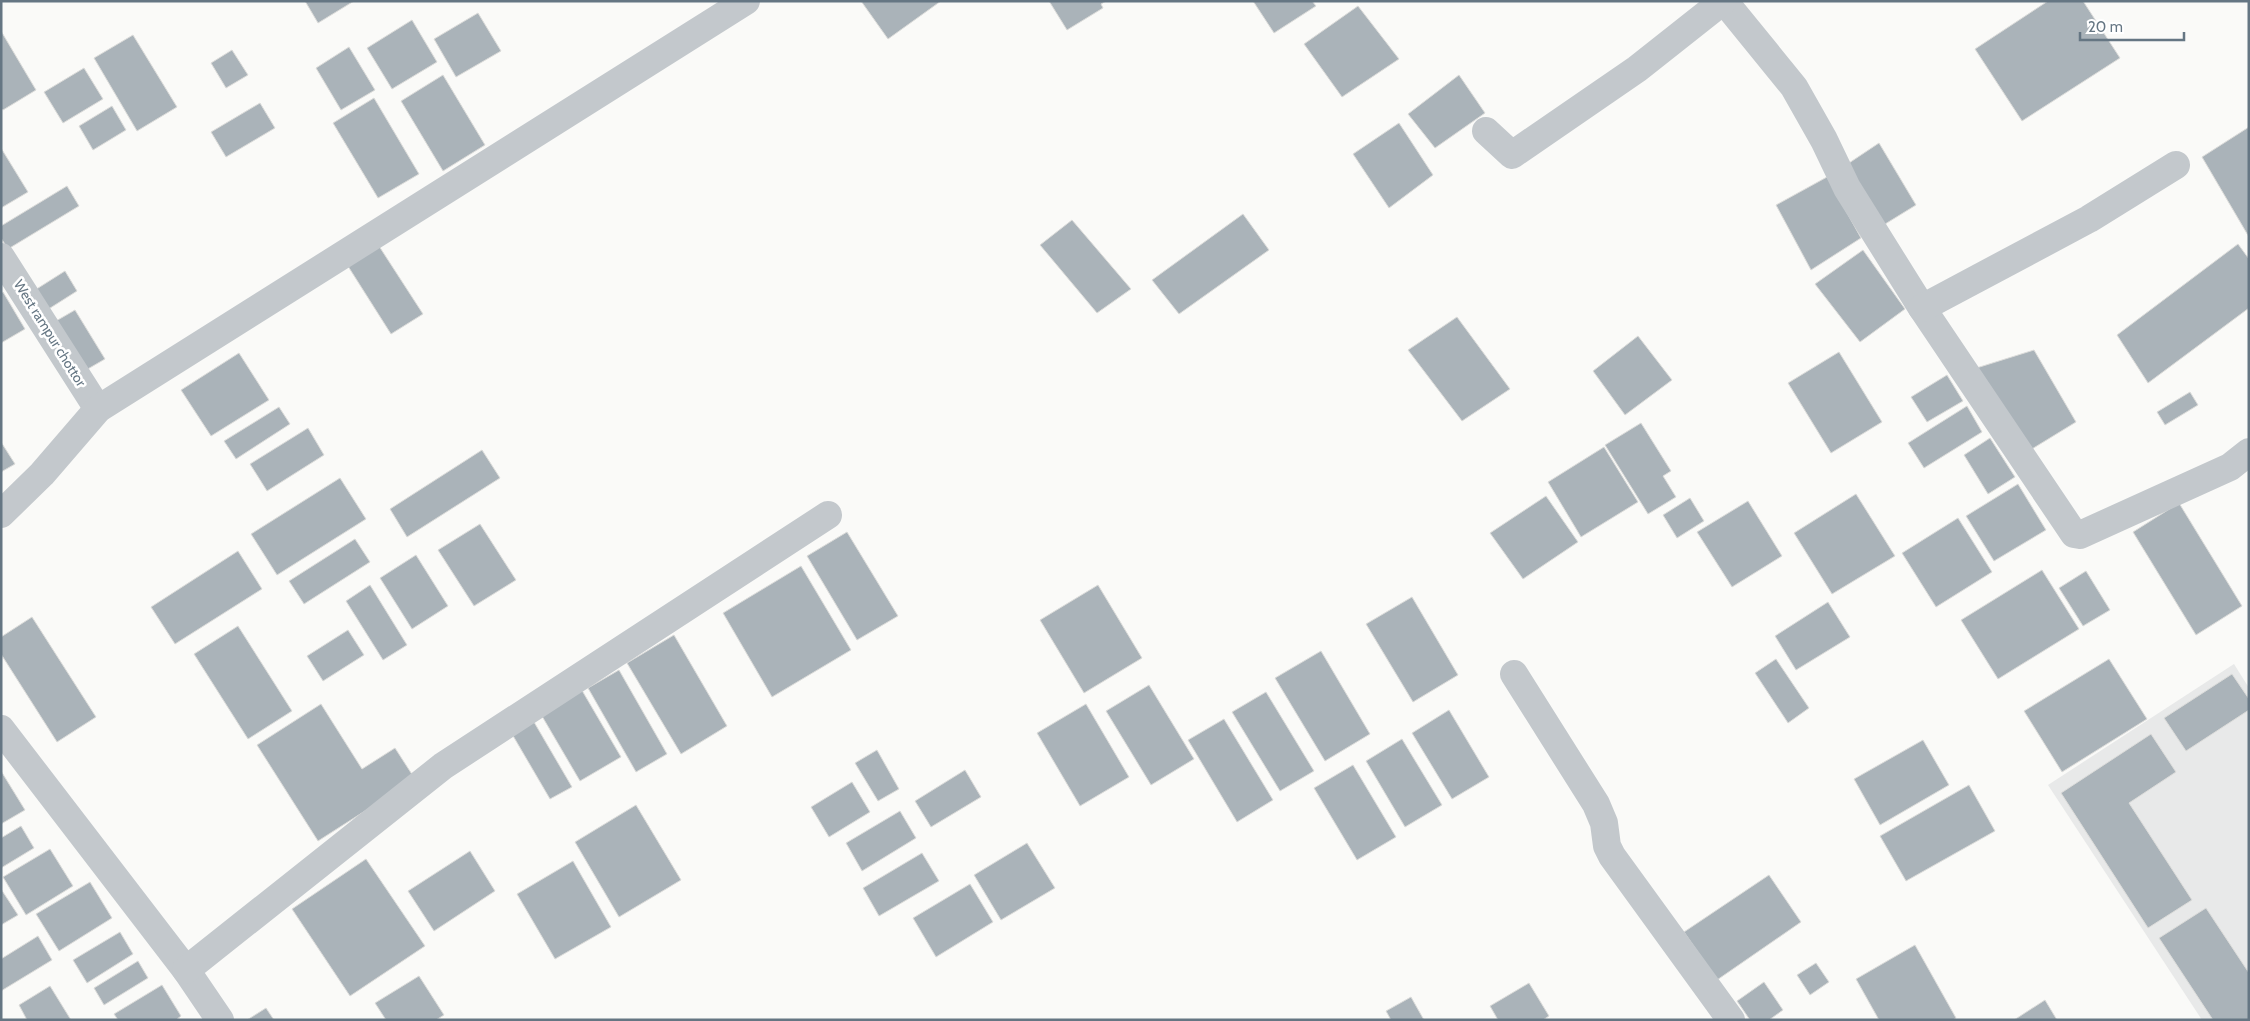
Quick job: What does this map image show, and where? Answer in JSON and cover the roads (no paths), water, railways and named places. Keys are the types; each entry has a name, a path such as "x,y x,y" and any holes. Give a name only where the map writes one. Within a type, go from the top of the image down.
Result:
{"street":[{"path":"1,514 42,474 98,409 746,1"},
{"path":"1486,131 1512,155 1637,69 1724,1 1794,87 1824,140 1847,188 1922,308 2074,534 2080,534 2230,467 2249,452"},
{"path":"1922,308 2089,219 2176,165"},
{"name":"West rampur chottor","path":"1,257 98,409"},
{"path":"186,970 443,766 828,515"},
{"path":"1514,674 1596,804 1604,823 1607,846 1612,856 1731,1020"},
{"path":"1,729 186,970 220,1020"}]}
